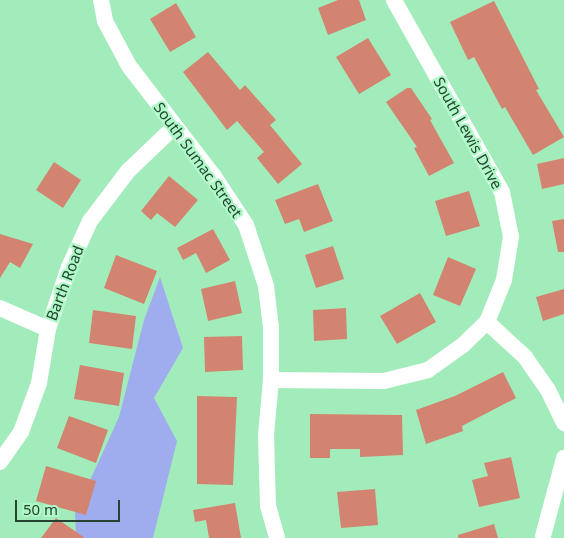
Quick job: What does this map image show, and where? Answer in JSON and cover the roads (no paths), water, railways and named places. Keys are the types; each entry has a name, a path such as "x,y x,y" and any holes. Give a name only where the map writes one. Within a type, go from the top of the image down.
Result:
{"street":[{"name":"South Sumac Street","path":"101,0 106,21 129,66 214,175 246,225 266,286 271,328 271,380 266,435 268,506 277,538"},
{"name":"South Lewis Drive","path":"394,0 502,192 511,237 504,280 487,322"},
{"name":"Barth Road","path":"0,462 21,432 39,383 48,329 69,267 90,221 128,171 174,126"},
{"path":"0,308 48,329"},
{"path":"271,380 334,382 392,379 428,370 463,345 487,322 525,357 548,390 564,423"},
{"path":"543,536 564,458"}]}
